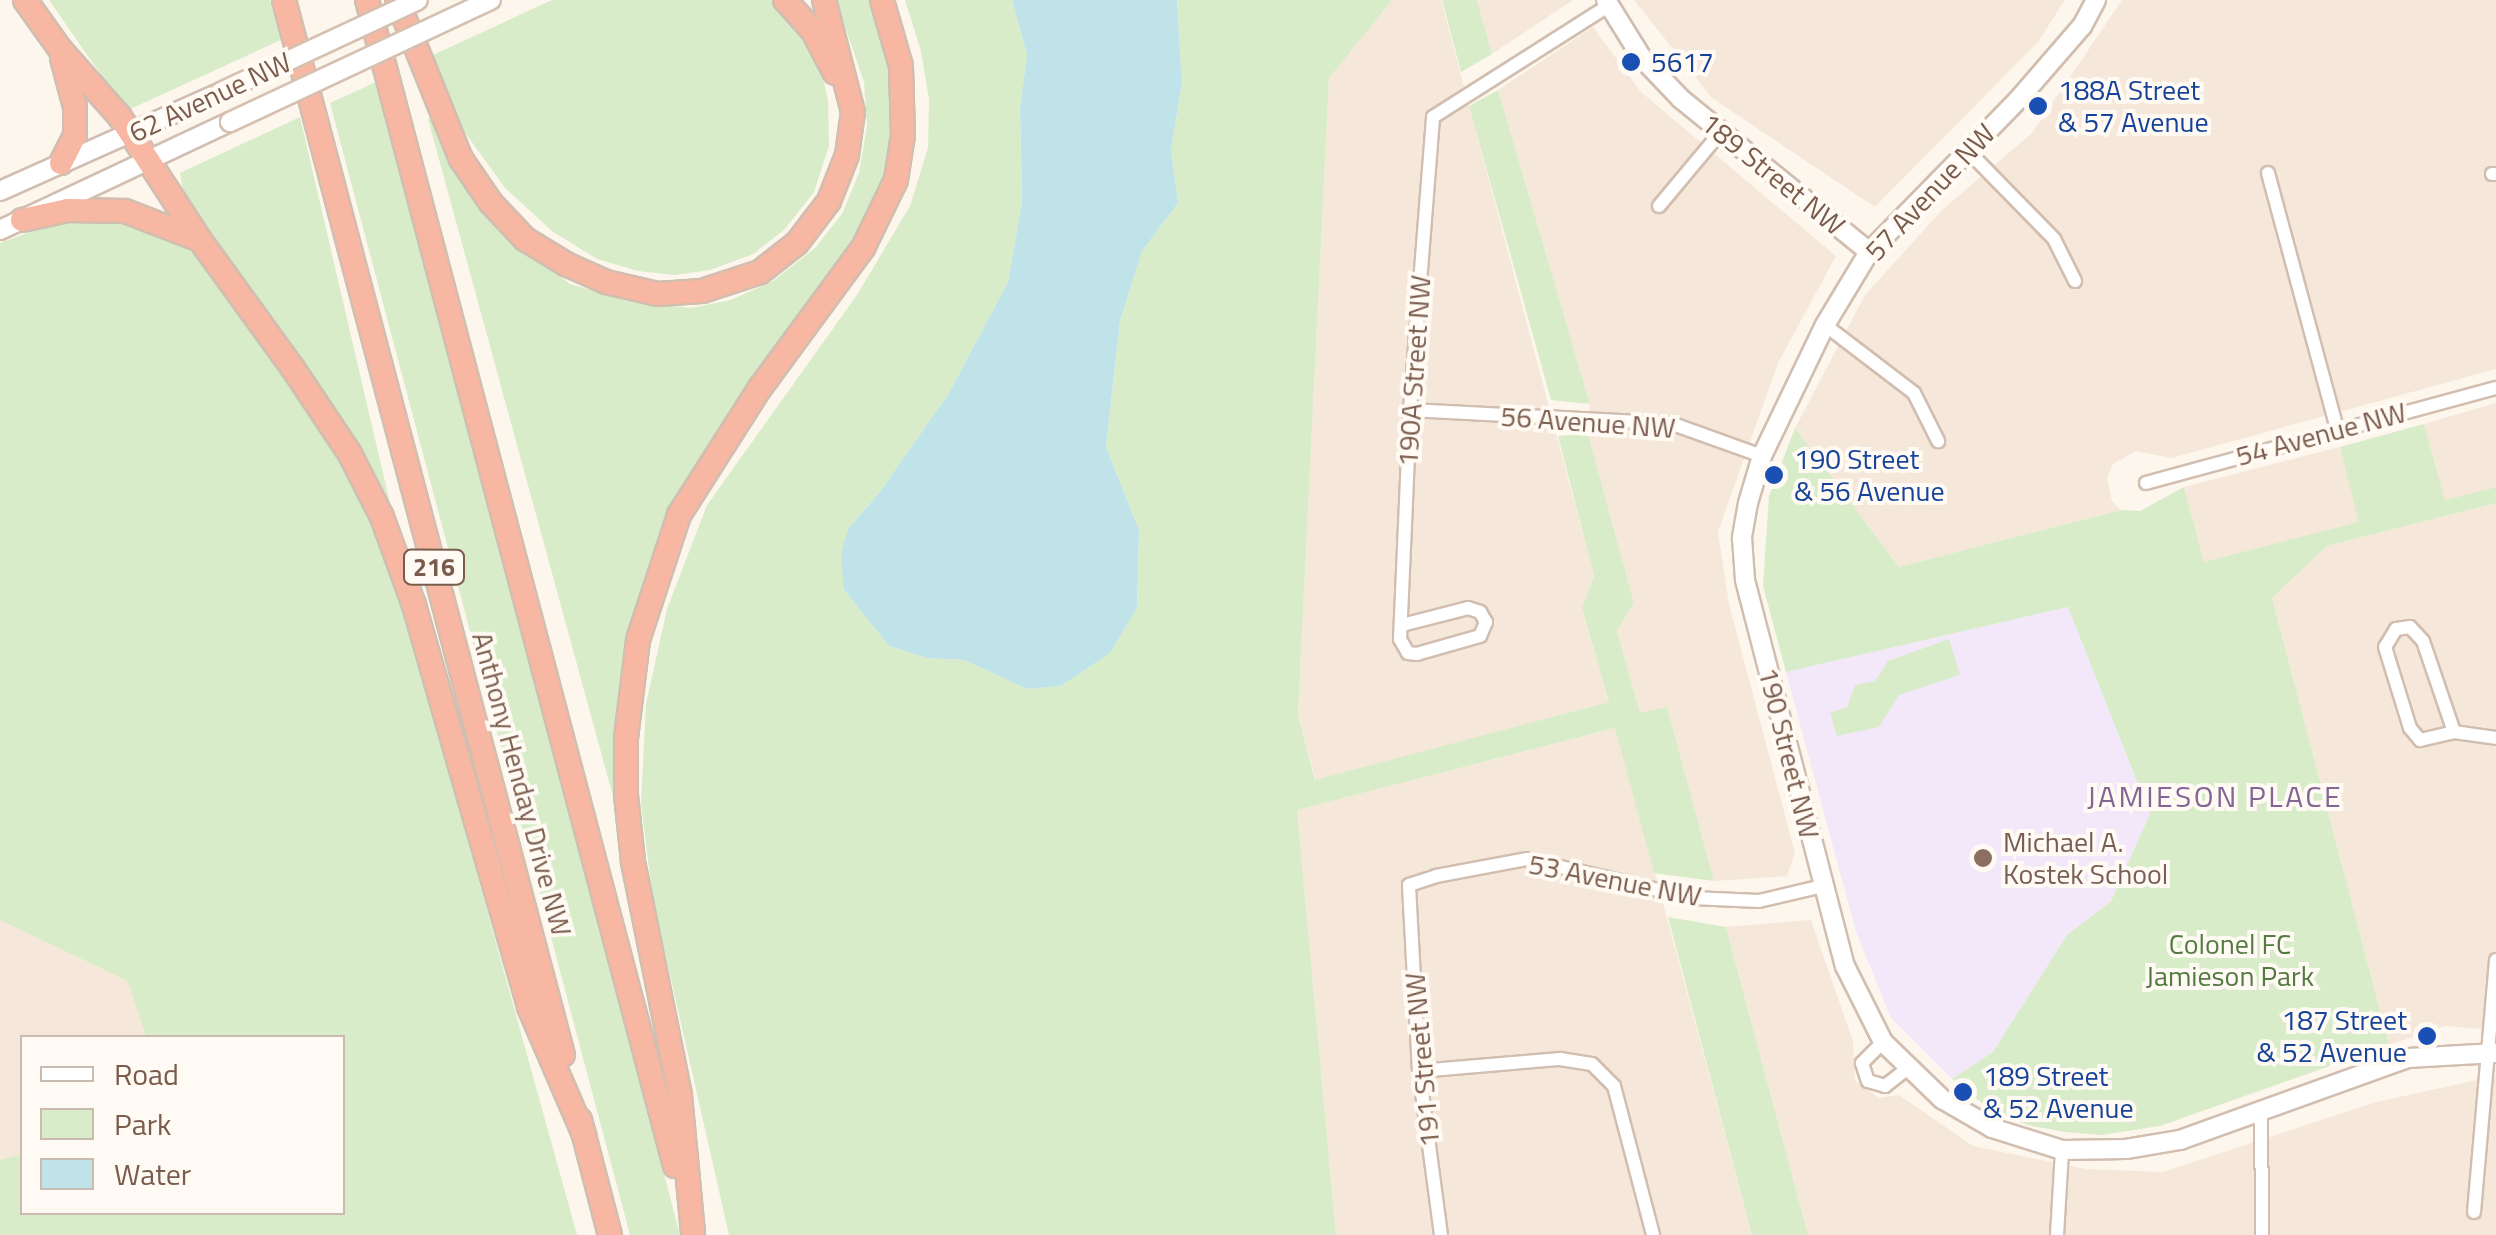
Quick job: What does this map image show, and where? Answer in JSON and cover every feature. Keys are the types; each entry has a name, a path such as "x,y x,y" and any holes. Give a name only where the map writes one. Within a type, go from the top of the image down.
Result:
{"highway":[{"path":"25,0 60,50 131,134 350,454 382,517 414,605 530,1007 584,1134"},
{"name":"Anthony Henday Drive NW","path":"284,0 610,1235"},
{"name":"Anthony Henday Drive NW","path":"367,0 693,1234"},
{"path":"397,0 460,160 491,203 525,238 566,264 606,282 658,294 687,292 760,272 796,243 829,202 848,155 852,112 824,0"},
{"path":"785,0 813,31 852,112"},
{"path":"693,1234 680,1095 632,861 626,738 638,640 679,515 760,388 863,248 896,180 903,135 901,66 882,0"},
{"path":"60,50 75,107 74,135 61,163"},
{"path":"22,220 68,210 126,211 200,240"}],"street":[{"name":"62 Avenue NW","path":"0,191 418,0"},
{"name":"62 Avenue NW","path":"0,230 490,0"},
{"name":"57 Avenue NW","path":"1762,456 1825,324 1870,252 2056,56 2096,0"},
{"name":"190A Street NW","path":"1402,625 1410,410 1433,117 1607,3"},
{"name":"189 Street NW","path":"1607,3 1642,58 1720,133 1870,252"},
{"path":"1660,206 1720,133"},
{"path":"1966,150 2054,239 2074,281"},
{"path":"2268,173 2337,429"},
{"path":"1825,324 1914,393 1938,441"},
{"name":"54 Avenue NW","path":"2146,483 2496,388"},
{"name":"56 Avenue NW","path":"1410,410 1672,424 1762,456"},
{"name":"190 Street NW","path":"1762,456 1742,538 1745,580 1845,966 1883,1042 1942,1099 1992,1128 2062,1150 2126,1149 2180,1140 2408,1058 2492,1053"},
{"path":"1468,608 1480,612 1486,622 1480,636 1412,655 1400,639 1402,625 1468,608"},
{"path":"2454,732 2423,641 2410,627 2396,629 2385,647 2410,728 2420,740 2454,732 2496,738"},
{"name":"53 Avenue NW","path":"1409,886 1436,876 1527,860 1692,898 1760,901 1823,886"},
{"name":"191 Street NW","path":"1409,886 1419,1071 1441,1235"},
{"path":"2474,1212 2492,1053 2496,960"},
{"path":"1883,1042 1862,1064 1868,1080 1885,1086 1908,1068"},
{"path":"1419,1071 1560,1059 1592,1064 1614,1086 1653,1235"},
{"path":"2261,1109 2262,1235"},
{"path":"2057,1235 2062,1150"}],"shaded area":[{"path":"1392,0 1441,0 1594,576 1582,609 1609,702 1316,781 1298,715 1329,77"},
{"path":"1477,0 1573,0 1492,54"},
{"path":"1634,0 2065,0 2038,42 1875,207 1712,98"},
{"path":"2122,0 2496,0 2496,369 2171,458 2136,451 2113,464 2107,478 2112,501 2121,510 1899,567 1795,428 1865,295 1943,209 2032,133"},
{"path":"1593,27 1641,92 1836,256 1778,363 1718,532 1729,604 1795,853 1787,876 1714,881 1667,708 1640,714 1617,631 1634,603 1588,434 1590,404 1498,90"},
{"path":"2496,403 2496,487 2445,500 2424,424"},
{"path":"2340,447 2360,522 2204,563 2184,487"},
{"path":"2496,503 2496,1030 2445,1026 2389,1045 2272,598 2327,546"},
{"name":"Michael A. Kostek School","path":"2068,607 2150,814 2111,901 2067,935 1993,1052 1952,1079 1891,1018 1856,932 1786,672"},
{"path":"1616,728 1752,1235 1336,1235 1297,810"},
{"path":"0,920 129,981 145,1035 20,1035 20,1155 0,1160"},
{"path":"1811,920 1853,1041 1855,1081 1879,1098 1899,1095 1973,1146 2086,1169 2163,1172 2376,1102 2496,1076 2496,1235 1808,1235 1726,927"}],"green space":[{"path":"49,0 270,0 281,40 126,111"},
{"path":"552,0 771,0 793,17 820,60 828,101 829,146 814,192 784,230 753,254 710,270 674,275 638,271 597,259 552,231 505,188 461,127 433,55"},
{"path":"836,0 869,0 875,12 890,67 896,124 886,180 856,238 648,585 620,822 428,119 432,118 487,218 570,284 627,301 691,308 731,300 773,281 815,248 842,214 859,173 867,126 864,82"},
{"path":"905,0 1012,0 1027,55 1020,108 1022,202 1008,282 949,393 879,493 848,529 844,590 889,646 927,658 964,660 1027,689 1061,686 1110,653 1137,608 1139,530 1106,447 1120,321 1142,251 1178,203 1171,150 1182,83 1177,0 1392,0 1329,78 1298,715 1315,780 1609,702 1582,608 1594,576 1558,436 1588,434 1634,603 1617,631 1640,713 1667,707 1714,881 1654,873 1615,728 1297,810 1336,1235 729,1235 653,900 641,804 646,704 667,609 707,505 857,295 910,206 928,148 929,100 921,51"},
{"path":"1442,0 1477,0 1492,54 1461,72"},
{"path":"376,82 680,1235 630,1235 330,103"},
{"path":"1498,90 1590,404 1551,400 1469,106"},
{"path":"300,117 403,559 356,446 183,191 180,173"},
{"path":"71,217 117,218 167,236 203,260 336,454 397,586 577,1235 0,1235 0,1160 20,1155 20,1215 345,1215 345,1035 145,1035 128,981 0,920 0,243"},
{"name":"Colonel FC Jamieson Park","path":"2424,424 2445,500 2496,487 2496,503 2327,546 2272,598 2389,1045 2160,1126 2101,1135 2027,1125 1986,1106 1952,1079 1993,1052 2067,935 2111,901 2150,814 2068,607 1786,672 1763,586 1769,496 1795,428 1899,567 2121,510 2140,511 2184,487 2204,562 2359,522 2340,447"},
{"path":"1949,639 1960,675 1899,695 1879,727 1837,736 1830,713 1847,707 1855,685 1875,681 1888,661"},
{"path":"1668,917 1726,927 1808,1235 1752,1235"}],"water":[{"path":"1012,0 1177,0 1182,83 1171,150 1178,203 1142,251 1120,321 1106,447 1139,530 1137,608 1110,653 1061,686 1027,689 964,660 927,658 889,646 844,590 841,554 848,529 879,493 949,393 1008,282 1022,202 1020,108 1027,55"}],"place":[{"name":"5617","path":"1631,62"},
{"name":"188A Street & 57 Avenue","path":"2038,106"},
{"name":"190 Street & 56 Avenue","path":"1774,475"},
{"name":"Michael A. Kostek School","path":"1983,858"},
{"name":"187 Street & 52 Avenue","path":"2427,1036"},
{"name":"189 Street & 52 Avenue","path":"1963,1092"}],"district":[{"name":"JAMIESON PLACE","path":"2215,796"}]}
